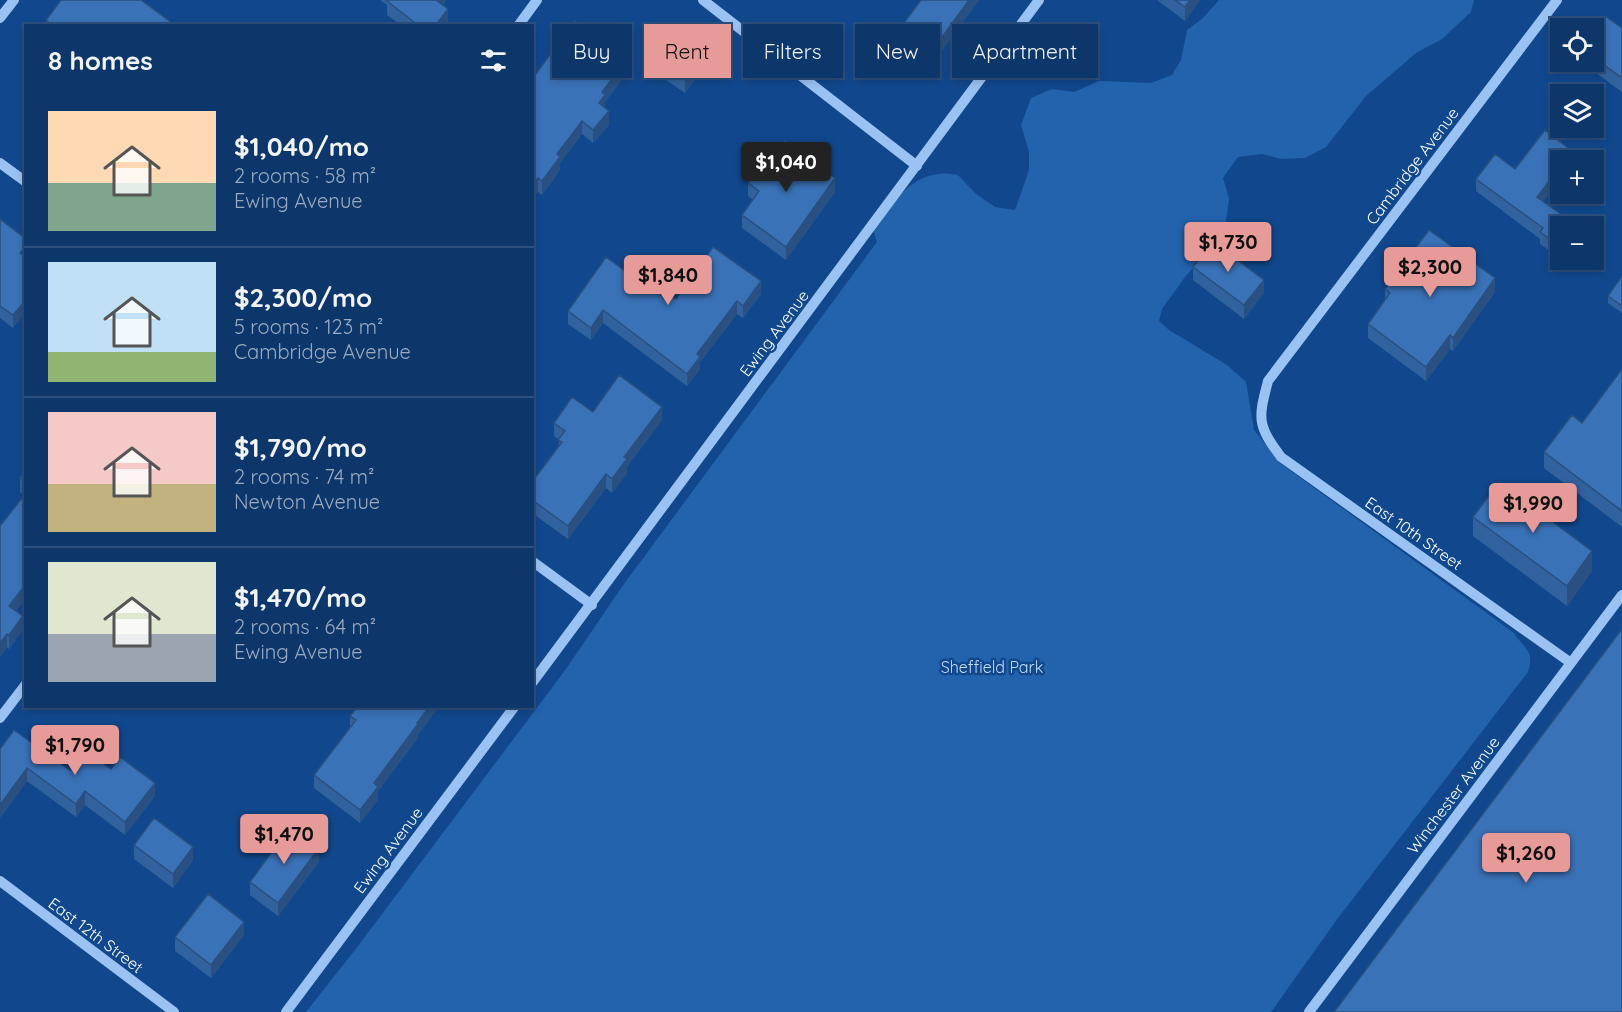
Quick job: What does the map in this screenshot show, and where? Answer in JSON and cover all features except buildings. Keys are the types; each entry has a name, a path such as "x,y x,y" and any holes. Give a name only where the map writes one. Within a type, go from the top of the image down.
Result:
{"street":[{"path":"0,18 14,0"},
{"path":"519,24 537,0"},
{"path":"703,0 917,166"},
{"name":"Ewing Avenue","path":"534,680 1040,0"},
{"name":"Cambridge Avenue","path":"1260,412 1268,381 1557,0"},
{"path":"0,163 24,181"},
{"name":"East 10th Street","path":"1260,412 1266,437 1281,457 1571,663"},
{"path":"534,562 592,605"},
{"name":"Winchester Avenue","path":"1309,1012 1622,596"},
{"path":"0,718 24,687"},
{"name":"Ewing Avenue","path":"286,1012 514,708"},
{"name":"East 12th Street","path":"0,881 172,1012"}],"green space":[{"name":"Sheffield Park","path":"1219,0 1474,0 1471,12 1442,39 1416,53 1366,96 1326,147 1305,158 1281,159 1262,154 1238,157 1223,178 1229,199 1224,234 1185,277 1162,309 1159,321 1169,330 1227,365 1246,382 1254,430 1280,463 1514,633 1527,650 1530,659 1528,672 1338,918 1271,1012 306,1012 566,669 621,588 877,242 873,229 893,202 918,180 928,176 948,174 958,175 975,193 995,207 1015,210 1029,170 1029,152 1021,125 1031,98 1052,89 1074,92 1099,81 1151,83 1172,75 1181,60 1187,30 1203,18"}]}
